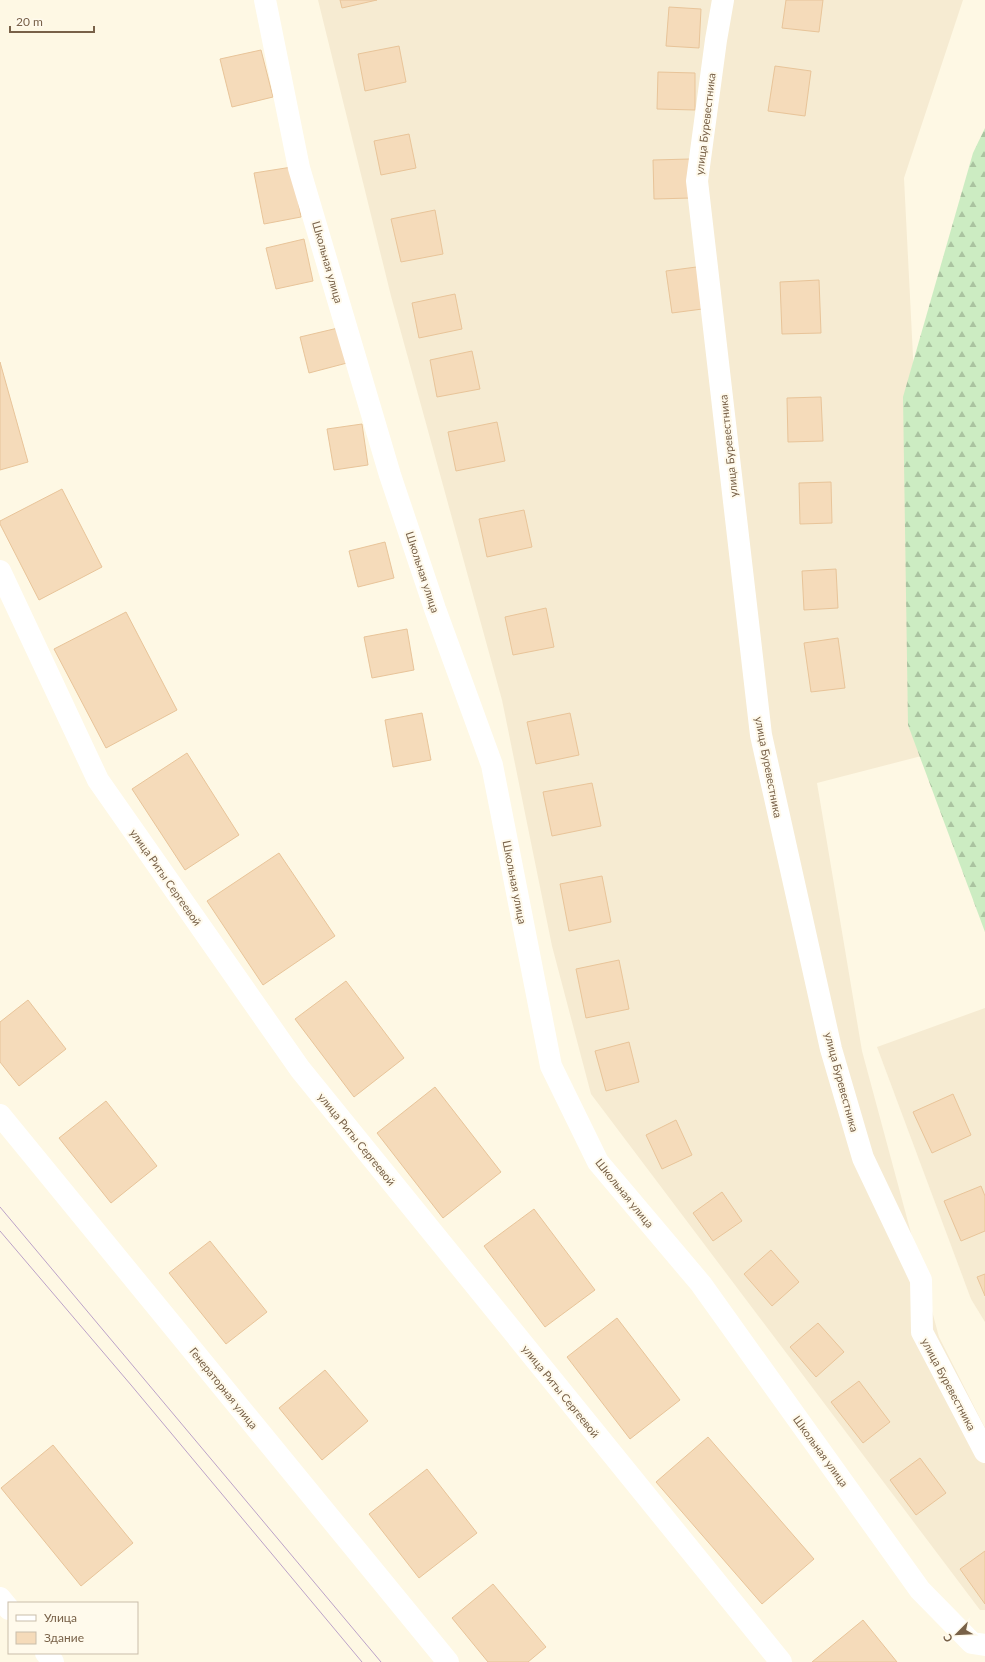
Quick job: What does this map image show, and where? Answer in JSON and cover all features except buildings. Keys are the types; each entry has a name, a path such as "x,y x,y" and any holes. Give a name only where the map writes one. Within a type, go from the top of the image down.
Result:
{"street":[{"name":"Школьная улица","path":"265,0 300,168 388,468 435,609 492,765 551,1066 598,1162 701,1284 920,1590 972,1643 985,1645"},
{"name":"улица Буревестника","path":"723,0 716,40 698,181 760,735 831,1050 863,1158 920,1280 922,1332 985,1452"},
{"name":"улица Риты Сергеевой","path":"0,571 98,780 300,1069 781,1662"},
{"name":"Генераторная улица","path":"0,1115 448,1662"},
{"path":"0,1598 8,1608"},
{"path":"47,1654 53,1662"}],"shaded area":[{"path":"318,0 963,0 904,178 933,753 817,783 862,1051 939,1337 985,1428 985,1610 980,1610 591,1094 552,946 502,700 391,296"},
{"path":"985,1008 985,1322 971,1299 877,1047"}],"green space":[{"path":"985,128 985,932 908,725 903,397 973,153"}],"tram line":[{"path":"0,1207 381,1662"},
{"path":"0,1231 131,1385 362,1662"}]}
